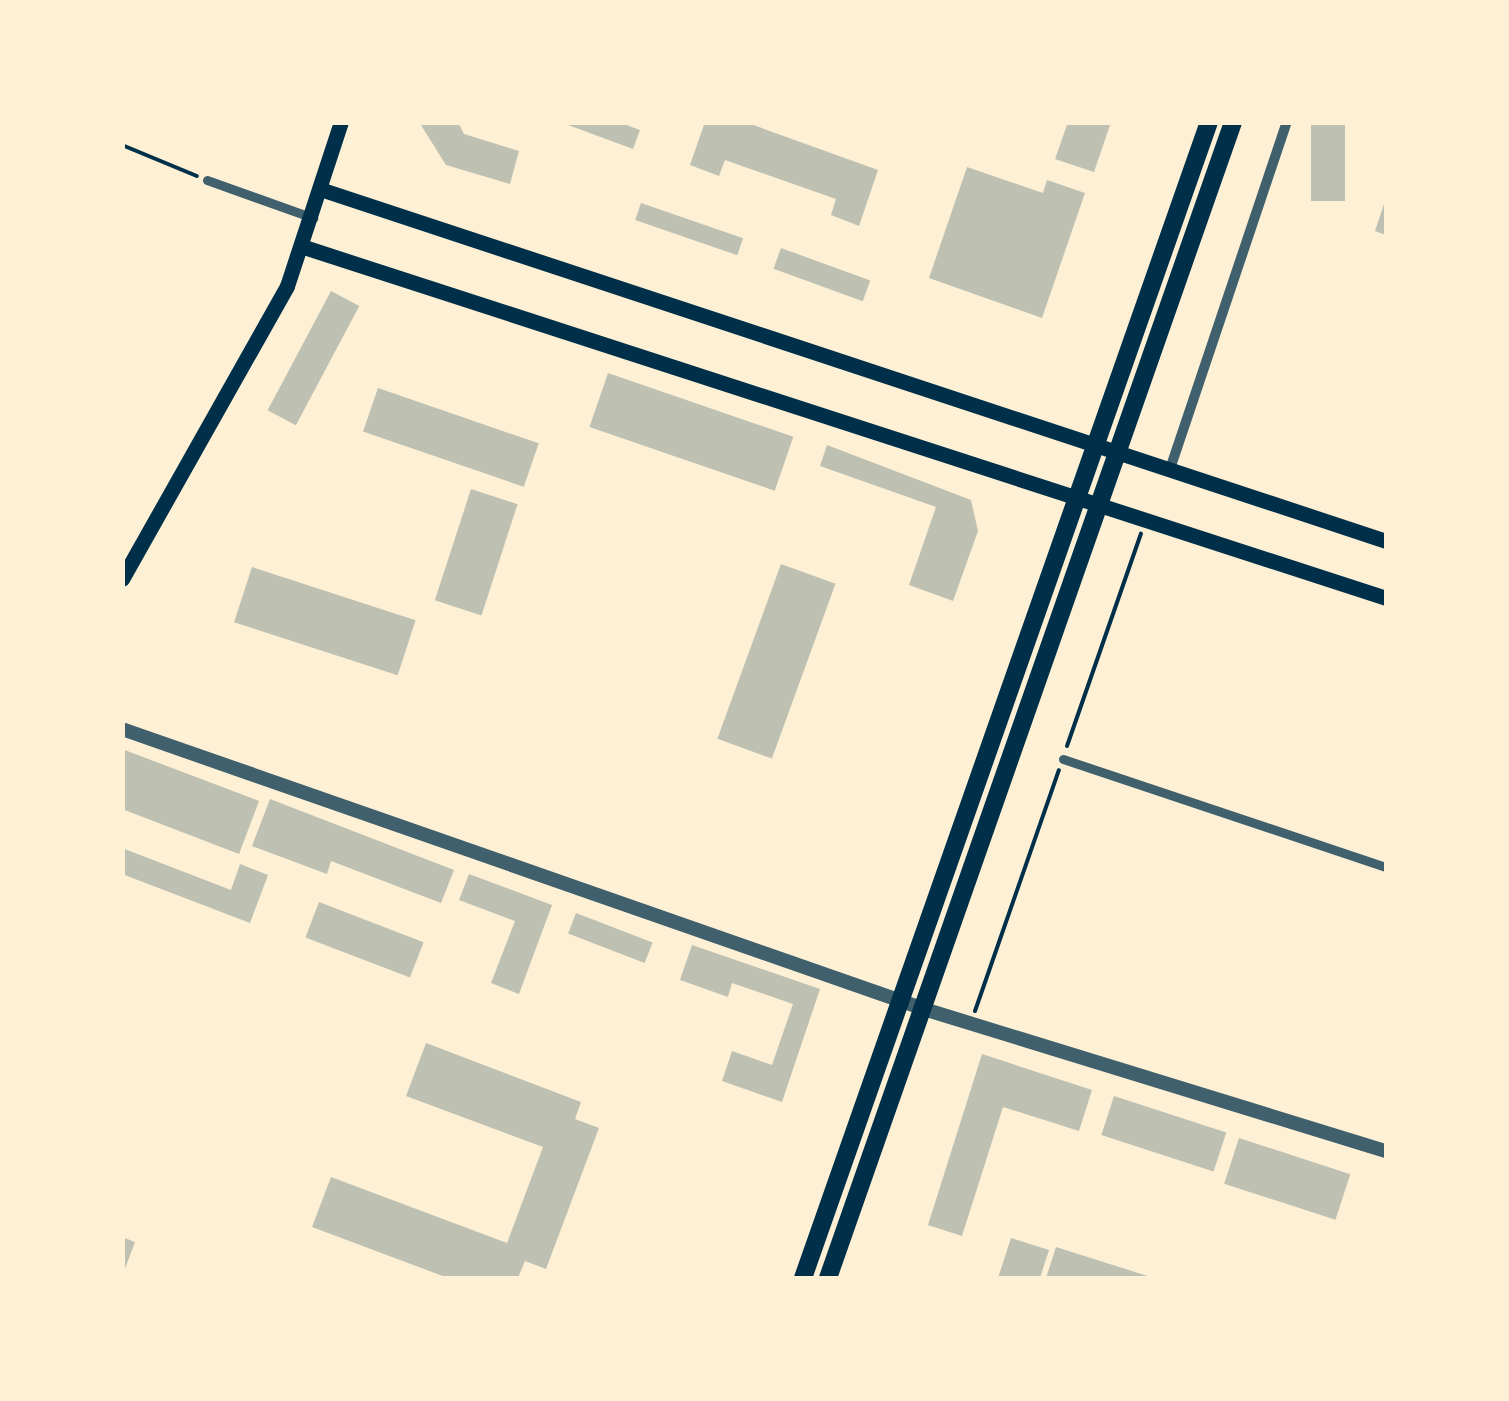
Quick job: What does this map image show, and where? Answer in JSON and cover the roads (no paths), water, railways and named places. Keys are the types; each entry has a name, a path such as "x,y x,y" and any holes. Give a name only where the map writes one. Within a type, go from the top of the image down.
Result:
{"highway":[{"path":"804,1278 905,1002 1209,122"},
{"path":"828,1278 926,1010 1233,122"}],"main road":[{"path":"122,579 304,246 341,122"},
{"path":"323,190 1386,540"},
{"path":"304,246 1386,598"}],"street":[{"path":"1170,469 1287,122"},
{"path":"207,180 315,218"},
{"path":"122,729 926,1010 1386,1151"},
{"path":"1062,760 1386,867"}]}
